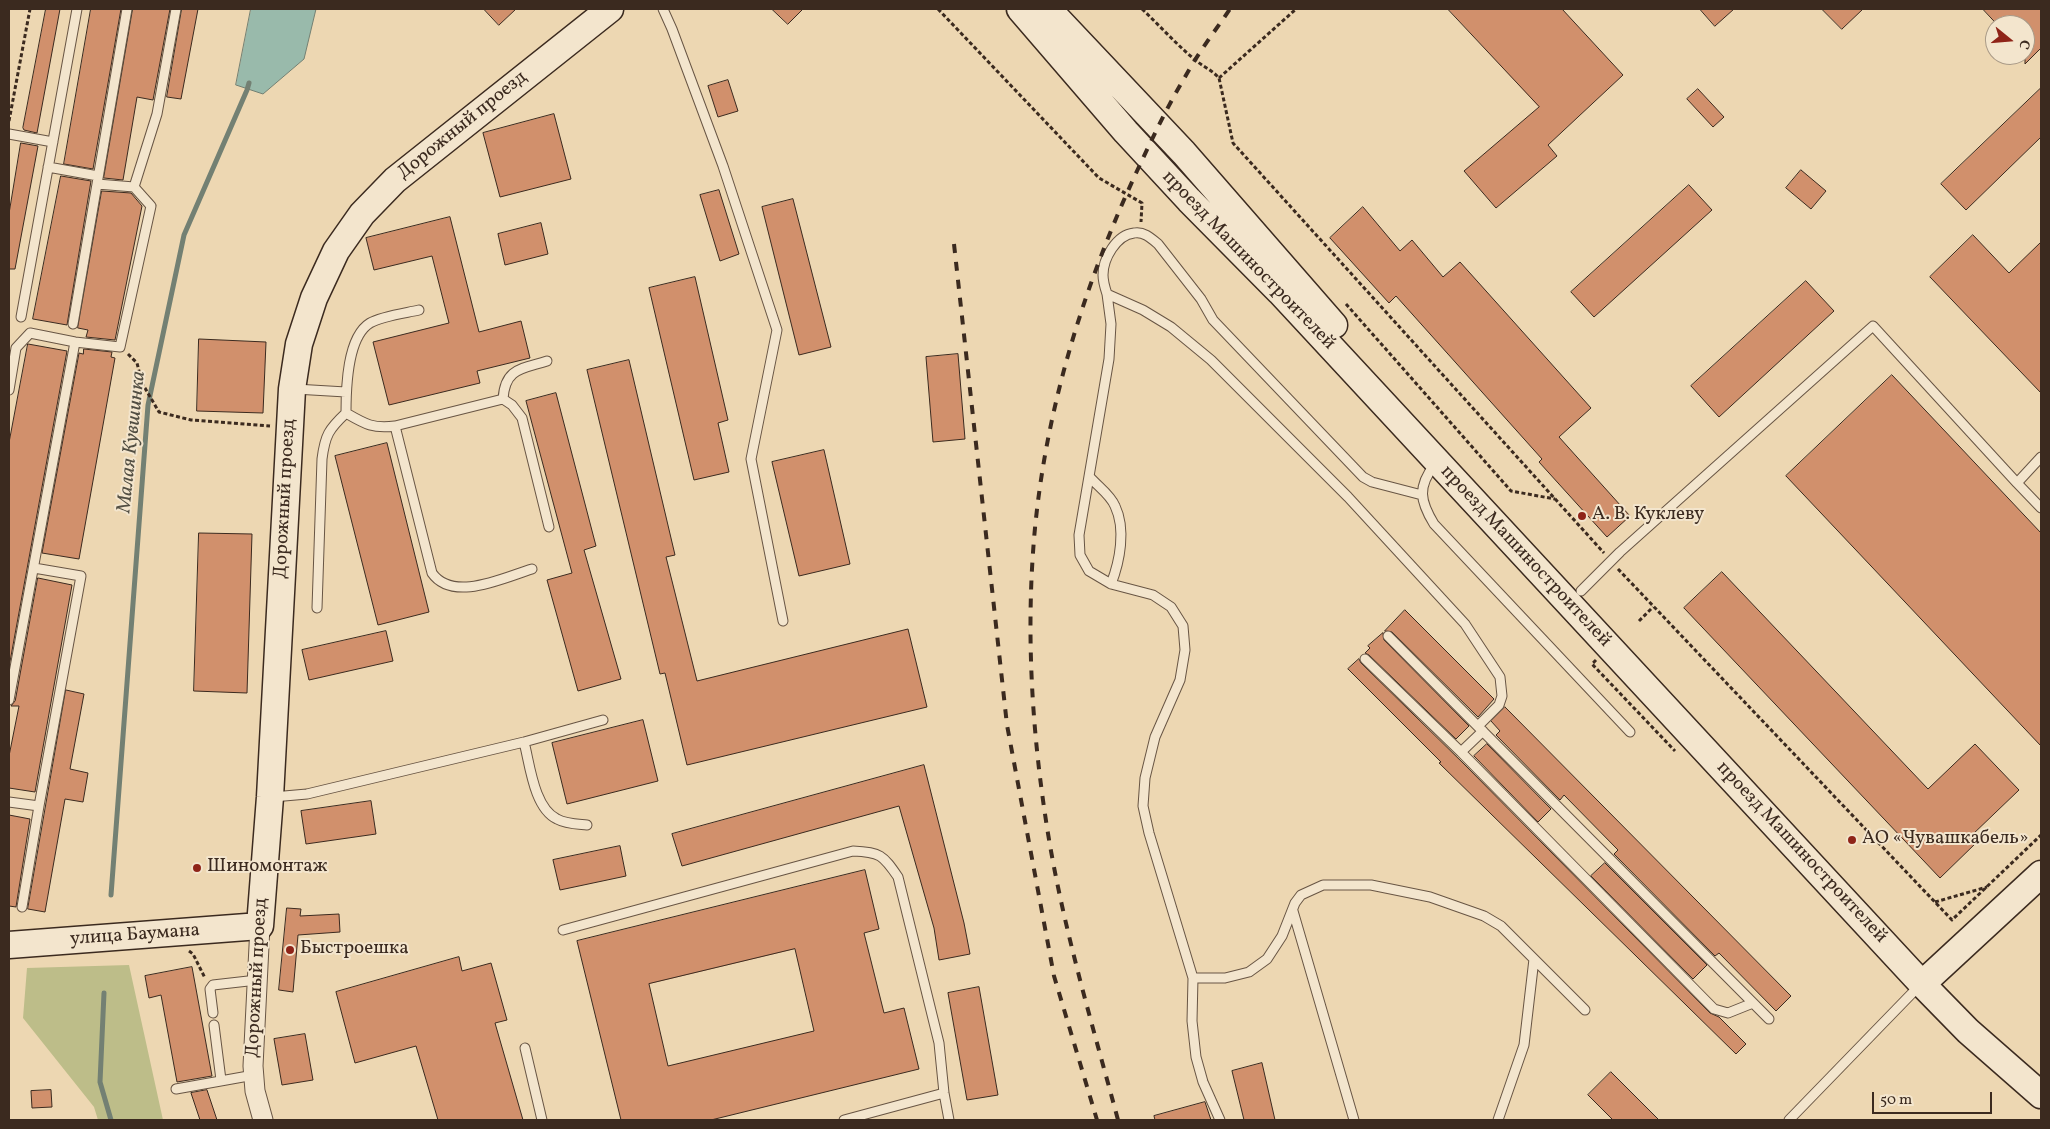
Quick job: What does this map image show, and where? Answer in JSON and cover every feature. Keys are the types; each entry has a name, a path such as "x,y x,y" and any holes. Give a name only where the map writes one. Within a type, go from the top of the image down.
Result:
{"main road":[{"name":"Дорожный проезд","path":"260,926 270,797 280,552 292,389 299,344 314,298 336,251 362,214 395,180 610,9"},
{"name":"проезд Машиностроителей","path":"1020,9 1189,200 1444,456 1575,597 1928,978 1968,1031 2041,1095"},
{"name":"проезд Машиностроителей","path":"1048,9 1184,153 1341,333 1444,456"},
{"path":"1928,978 2041,874"},
{"name":"улица Баумана","path":"9,945 260,926"},
{"name":"проезд Машиностроителей","path":"1928,978 2041,1074"}],"street":[{"name":"Дорожный проезд","path":"260,926 254,1075 255,1091 263,1120"}],"lane":[{"path":"21,317 77,9"},
{"path":"73,324 127,9"},
{"path":"134,187 157,114 176,9"},
{"path":"663,9 722,166 777,330 751,458 783,621"},
{"path":"9,134 53,142"},
{"path":"9,390 16,348 30,333 75,342 120,347 151,206 134,187 48,167"},
{"path":"1220,1120 1203,1082 1196,1057 1192,1021 1193,978 1149,833 1143,806 1145,778 1155,737 1180,680 1185,650 1183,626 1171,607 1153,595 1111,584 1089,571 1080,555 1079,535 1109,359 1111,324 1108,294 1103,275 1105,263 1113,247 1133,232 1149,236 1158,244 1201,299 1214,320 1363,477 1372,482 1422,495"},
{"path":"1108,294 1143,310 1164,323 1190,341 1211,360 1348,497 1465,624 1500,677 1502,696 1499,705 1461,752"},
{"path":"317,608 324,443 329,428 346,413 346,392 354,345 361,331 371,322 419,310"},
{"path":"1575,597 1610,560 1873,326 2041,508"},
{"path":"9,700 75,342"},
{"path":"503,398 504,387 509,376 517,370 547,362"},
{"path":"292,389 346,392"},
{"path":"346,413 368,426 380,428 395,426 503,398"},
{"path":"503,398 512,405 522,418 549,527"},
{"path":"395,426 432,573 437,580 464,588 478,586 532,569"},
{"path":"1444,456 1429,472 1422,495 1424,508 1434,524 1630,732"},
{"path":"2017,483 2041,457"},
{"path":"1089,476 1115,505 1120,522 1120,556 1111,584"},
{"path":"22,907 81,576 34,568"},
{"path":"1388,636 1769,1019"},
{"path":"1366,659 1461,752 1714,1009 1728,1013 1753,1002"},
{"path":"270,797 307,794 524,742 603,720"},
{"path":"524,742 539,799 546,811 563,822 587,825"},
{"path":"9,802 39,806"},
{"path":"563,930 853,851 870,851 885,859 898,877 939,1043 949,1120"},
{"path":"1193,978 1225,978 1249,972 1267,959 1282,936 1295,903 1301,895 1323,885 1371,885 1430,897 1484,916 1501,926 1585,1010"},
{"path":"1293,911 1354,1120"},
{"path":"1498,1120 1524,1045 1534,959"},
{"path":"1789,1120 1928,978"},
{"path":"213,1013 210,989 212,985 257,980"},
{"path":"214,1025 222,1080"},
{"path":"525,1048 542,1120"},
{"path":"176,1089 254,1075"},
{"path":"844,1120 944,1093"}],"path":[{"path":"9,121 30,9"},
{"path":"938,9 1100,178 1142,203 1141,233"},
{"path":"1142,9 1178,45 1195,60 1213,71 1219,78 1233,143 1653,607 1952,920 2041,836"},
{"path":"1219,78 1296,9"},
{"path":"120,347 137,363 142,383 159,412 191,420 256,426 289,426"},
{"path":"1638,621 1653,607"},
{"path":"1935,902 1987,886"}],"green space":[{"path":"129,965 163,1120 98,1120 94,1107 23,1018 27,968"}],"shaded area":[{"path":"251,9 316,9 304,59 263,94 236,85"}],"building":[{"path":"46,9 60,9 37,133 24,130 23,128"},
{"path":"91,9 121,9 93,169 64,164"},
{"path":"133,9 170,9 153,100 137,97 123,180 104,178"},
{"path":"182,9 198,9 181,99 167,97"},
{"path":"484,9 516,9 499,25"},
{"path":"772,9 803,9 788,24"},
{"path":"1448,9 1562,9 1623,75 1548,145 1557,156 1496,208 1464,171 1539,107"},
{"path":"1700,9 1734,9 1715,26"},
{"path":"1822,9 1863,9 1842,29"},
{"path":"1983,9 2041,9 2041,48 2035,54 2035,15 1989,15"},
{"path":"728,80 738,111 718,117 708,86"},
{"path":"2041,88 2041,137 1966,210 1941,184"},
{"path":"1698,89 1724,117 1713,127 1687,99"},
{"path":"554,114 571,179 500,197 483,133"},
{"path":"21,143 38,146 15,269 9,269 9,214"},
{"path":"1801,170 1826,191 1811,209 1786,188"},
{"path":"61,176 91,181 67,325 33,319"},
{"path":"1689,185 1712,210 1594,317 1571,292"},
{"path":"719,190 739,254 720,261 700,195"},
{"path":"102,191 131,193 142,206 115,340 86,337 88,330 78,328"},
{"path":"793,199 831,347 799,355 762,207"},
{"path":"1363,207 1400,251 1412,240 1443,277 1460,262 1591,408 1559,437 1630,516 1607,537 1539,462 1542,459 1396,296 1389,303 1330,238"},
{"path":"450,217 479,332 521,321 530,358 477,371 480,383 389,405 373,342 449,323 432,256 374,270 366,238"},
{"path":"541,223 548,254 505,265 498,234"},
{"path":"1973,235 2009,273 2041,242 2041,393 1930,277"},
{"path":"695,277 728,420 718,423 729,472 694,480 649,288"},
{"path":"1806,281 1834,311 1719,417 1691,386"},
{"path":"199,339 266,342 263,413 197,411"},
{"path":"28,344 67,351 9,667 9,443"},
{"path":"84,349 112,352 111,357 115,358 79,559 42,553 79,353 83,354"},
{"path":"958,354 965,439 933,442 926,357"},
{"path":"629,360 675,555 666,557 697,681 908,629 927,707 687,765 665,673 660,674 587,370"},
{"path":"1892,375 2041,533 2041,746 1786,476"},
{"path":"556,393 596,546 584,550 621,679 578,691 547,580 572,573 526,401"},
{"path":"387,443 429,612 378,625 335,456"},
{"path":"824,450 850,564 799,576 772,462"},
{"path":"199,533 252,534 247,693 194,691"},
{"path":"1722,572 1928,789 1975,744 2019,790 1971,836 1977,842 1940,878 1684,608"},
{"path":"38,578 72,585 35,792 9,788 9,756 19,706 11,706 15,701"},
{"path":"1405,610 1494,699 1478,717 1392,632 1385,631"},
{"path":"386,631 393,661 309,680 302,650"},
{"path":"1383,633 1384,640 1469,726 1456,739 1365,653 1370,648 1368,646"},
{"path":"1359,659 1710,1013 1719,1017 1746,1044 1736,1054 1439,763 1441,762 1348,669"},
{"path":"66,690 84,694 70,769 88,773 83,802 65,799 45,912 28,909"},
{"path":"1505,707 1791,996 1776,1011 1719,953 1715,956 1614,854 1618,850 1564,795 1560,800 1496,735 1500,731 1491,721"},
{"path":"643,720 658,781 567,804 552,743"},
{"path":"1487,744 1551,809 1538,822 1474,756"},
{"path":"924,765 964,923 970,954 939,960 934,928 899,806 682,866 672,834"},
{"path":"371,801 376,834 306,844 301,811"},
{"path":"9,815 30,819 16,907 9,906"},
{"path":"620,846 626,876 560,890 553,860"},
{"path":"1605,863 1707,965 1693,979 1591,876"},
{"path":"865,870 879,929 864,933 884,1013 904,1008 919,1069 711,1120 621,1120 577,941","holes":["795,949 814,1031 668,1066 649,984"]},
{"name":"Быстроешка","path":"287,908 301,909 300,916 339,914 340,932 298,935 293,992 279,990"},
{"path":"459,957 462,971 491,963 507,1020 495,1023 523,1120 438,1120 416,1046 355,1063 336,992"},
{"path":"192,967 212,1076 177,1082 161,995 149,998 145,976"},
{"path":"979,987 998,1095 967,1100 948,993"},
{"path":"305,1034 313,1080 282,1085 274,1039"},
{"path":"1262,1063 1275,1120 1244,1120 1232,1071"},
{"path":"1611,1072 1659,1120 1613,1120 1588,1095"},
{"path":"51,1090 52,1107 32,1108 31,1091"},
{"path":"207,1090 217,1120 200,1120 191,1093"},
{"path":"1205,1102 1211,1120 1155,1120 1154,1116"}],"waterway":[{"name":"Малая Кувшинка","path":"111,895 148,405 184,235 249,83"},
{"name":"Малая Кувшинка","path":"104,993 100,1082 111,1120"}],"railway":[{"path":"1118,1120 1087,1006 1059,891 1051,853 1040,779 1031,671 1032,564 1035,528 1041,482 1059,390 1085,300 1101,257 1118,213 1166,111 1195,59 1230,9"},
{"path":"954,244 1007,725 1054,976 1097,1120"}],"place":[{"name":"А. В. Куклеву","path":"1582,516"},
{"name":"АО «Чувашкабель»","path":"1852,840"},
{"name":"Шиномонтаж","path":"197,868"},
{"name":"Быстроешка","path":"290,950"}]}
